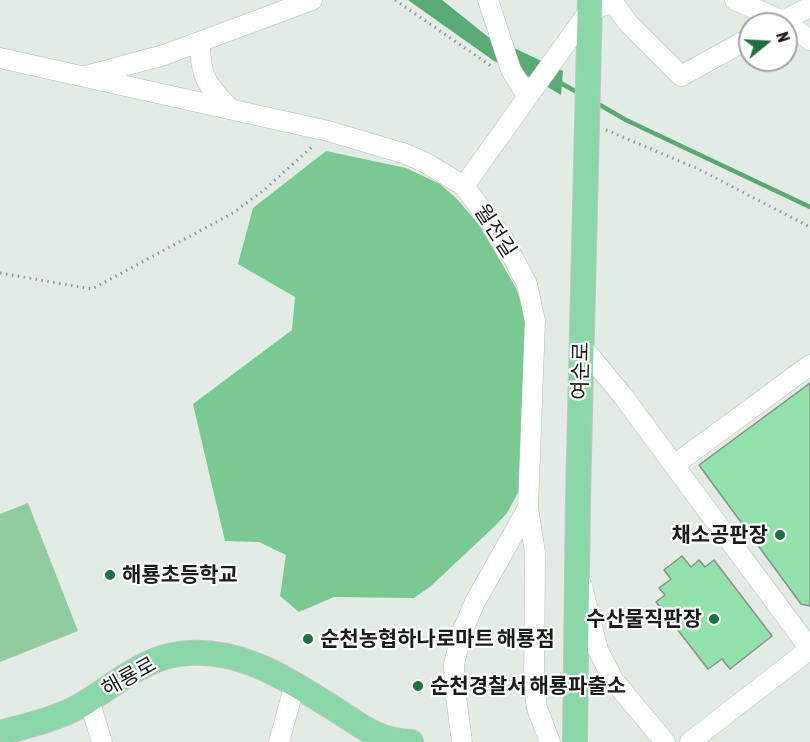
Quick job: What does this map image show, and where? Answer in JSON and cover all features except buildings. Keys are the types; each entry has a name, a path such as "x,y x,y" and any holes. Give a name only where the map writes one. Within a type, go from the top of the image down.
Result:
{"main road":[{"name":"여순로","path":"575,742 587,126 601,3"},
{"name":"해룡로","path":"0,733 60,715 152,662 173,655 192,653 215,654 247,661 295,684 373,734 394,741 411,742"}],"street":[{"path":"83,77 200,43 312,0"},
{"path":"488,0 512,72 531,92"},
{"path":"735,0 758,12"},
{"path":"464,186 552,62 601,3 628,23 681,76 738,45"},
{"path":"200,43 200,63 203,75 211,89 230,109"},
{"name":"월전길","path":"0,58 328,131 406,154 434,167 464,186 503,238 527,284 535,321 528,508 475,602 462,632 454,664 454,689 462,742"},
{"path":"581,345 622,395 810,649 690,742"},
{"path":"674,465 810,365"},
{"path":"528,508 535,553 534,687 537,708 550,742"},
{"path":"578,568 598,650 614,681 665,742"},
{"path":"279,742 295,684"},
{"path":"89,700 102,742"}],"path":[{"path":"395,0 487,64 499,70 512,72"},
{"path":"587,126 613,132 696,168 810,227"},
{"path":"0,273 92,290 232,213 264,190 328,131"}],"shaded area":[{"path":"408,0 442,0 492,40 563,71 561,95 534,79 494,61"},
{"path":"326,151 406,168 440,184 457,199 480,226 516,288 526,316 520,489 507,513 496,525 431,586 414,598 334,597 299,612 280,596 286,555 259,542 225,541 193,404 292,330 295,297 238,264 253,208"},
{"path":"28,503 78,631 0,662 0,514"}],"waterway":[{"path":"559,82 575,91"},
{"path":"600,105 626,120 810,207"}],"place":[{"name":"채소공판장","path":"780,535"},
{"name":"해룡초등학교","path":"110,575"},
{"name":"수산물직판장","path":"714,619"},
{"name":"순천농협하나로마트 해룡점","path":"308,639"},
{"name":"순천경찰서 해룡파출소","path":"418,686"}]}
